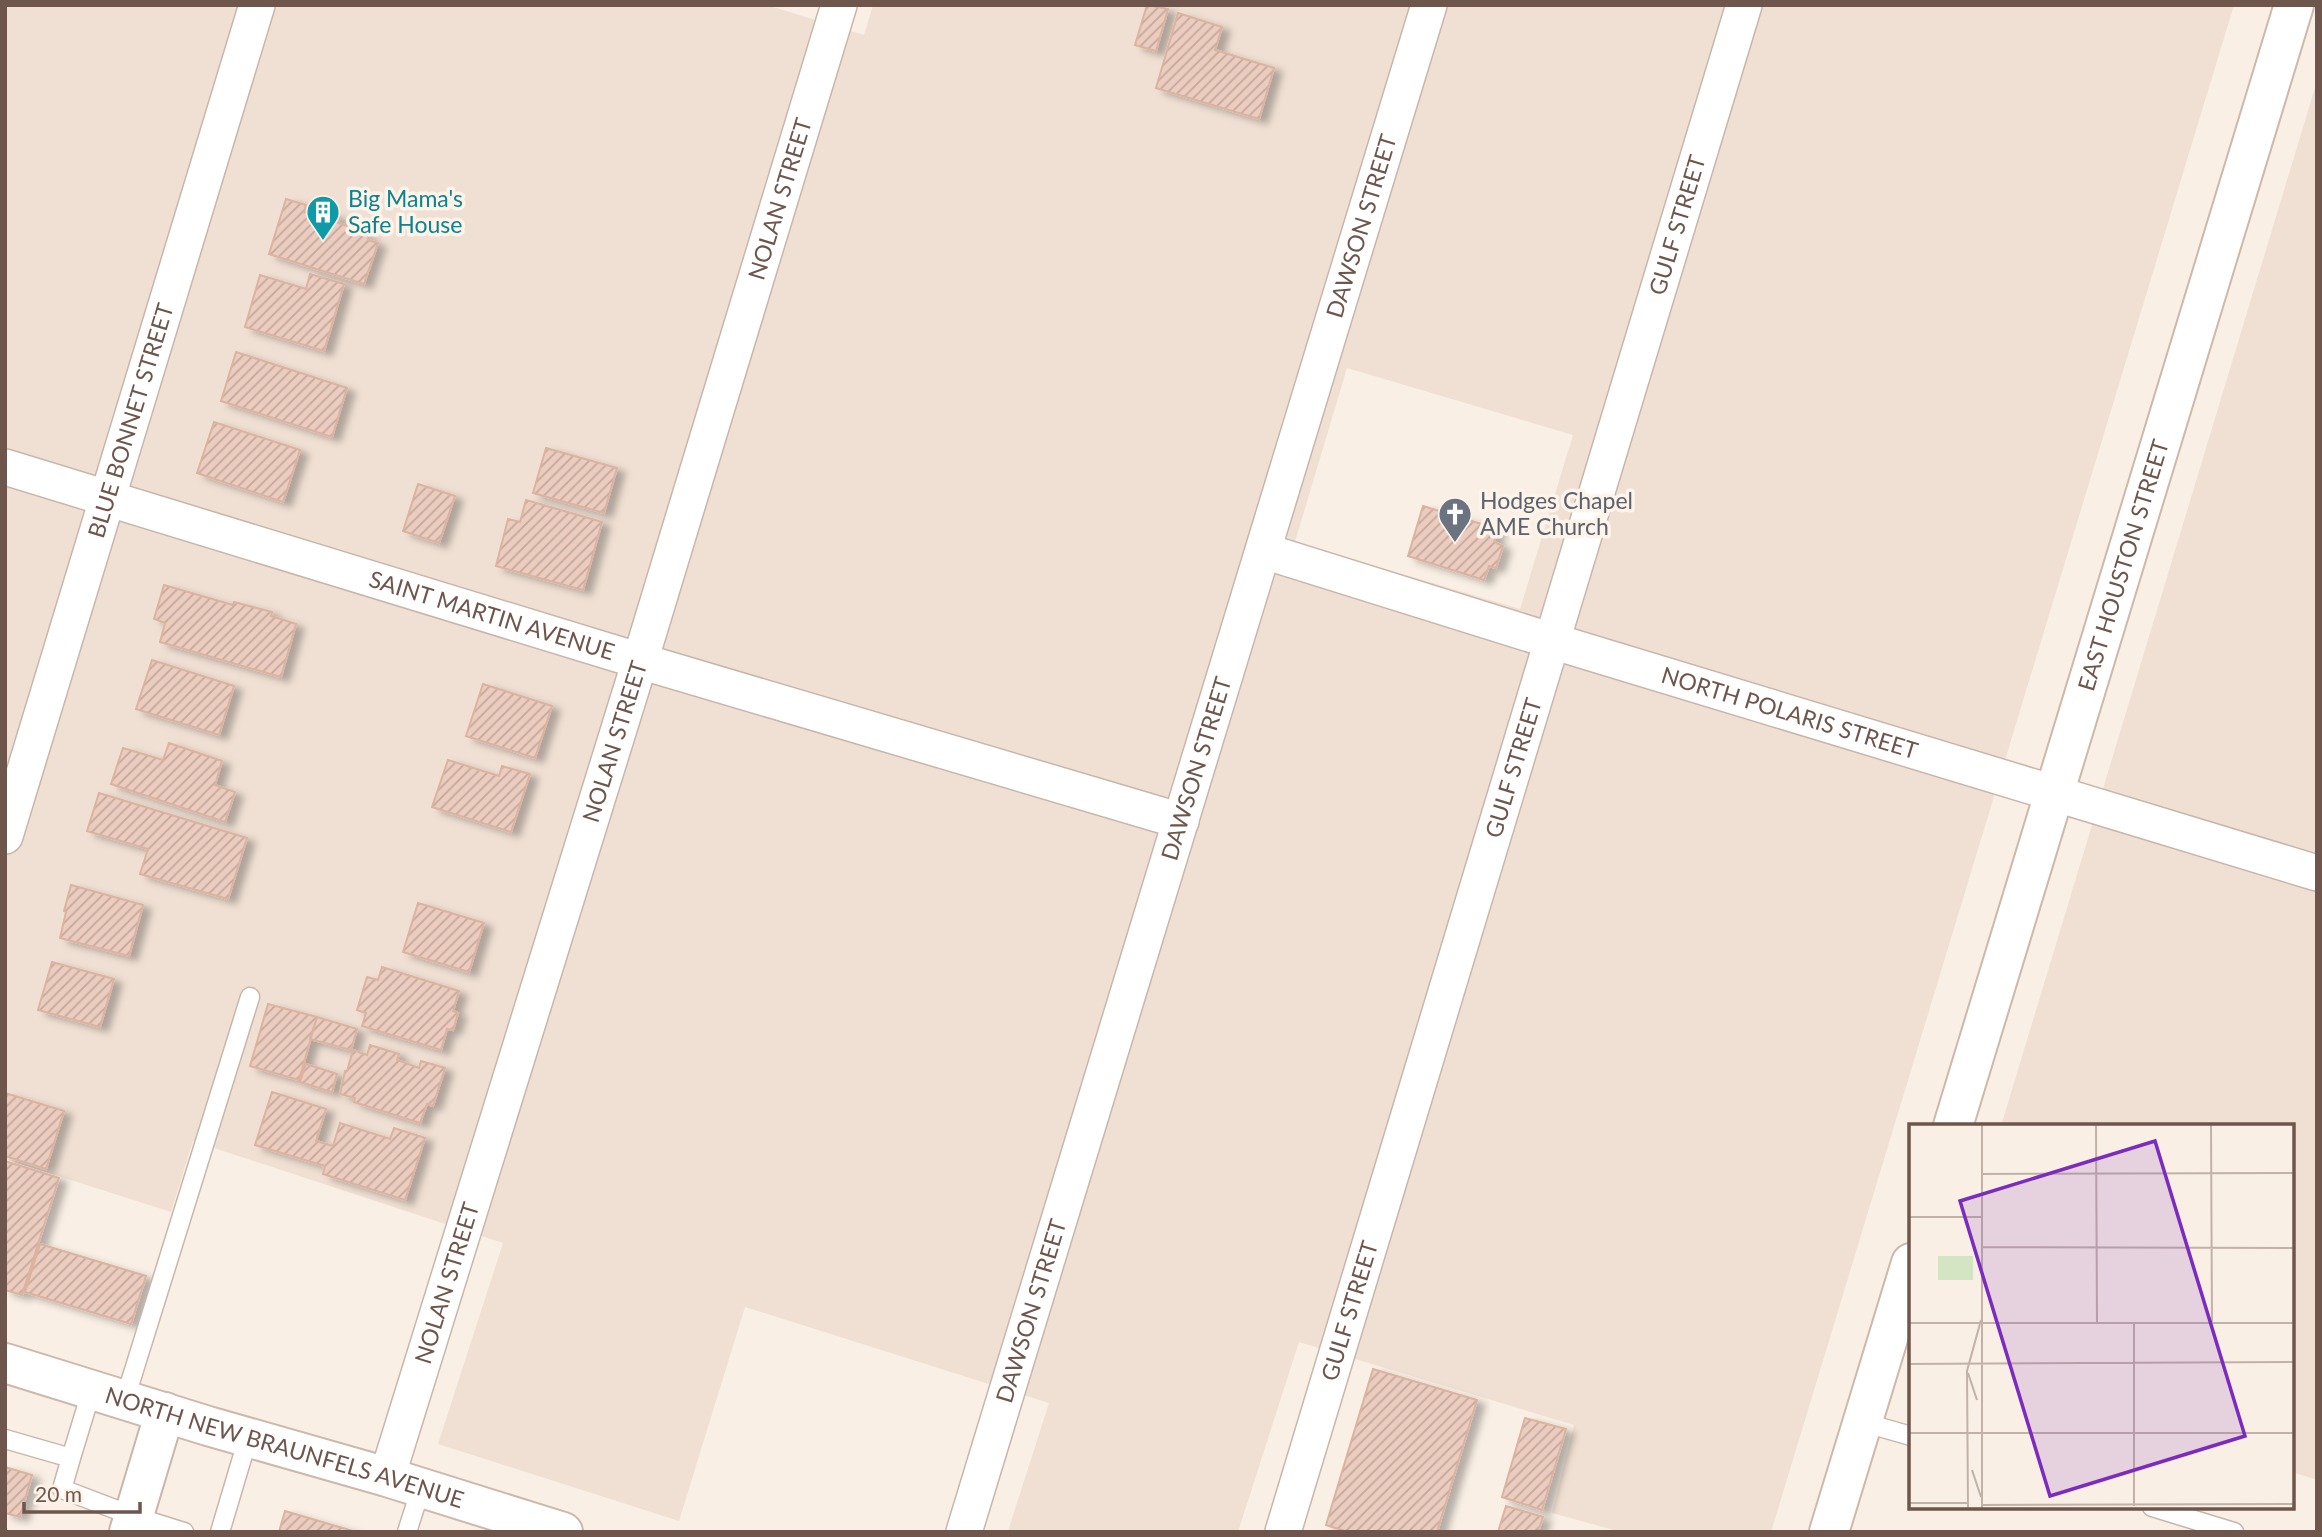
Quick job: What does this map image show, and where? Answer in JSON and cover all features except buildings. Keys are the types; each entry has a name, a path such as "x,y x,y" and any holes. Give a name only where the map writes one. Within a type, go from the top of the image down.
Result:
{"main road":[{"name":"EAST HOUSTON STREET","path":"1954,1124 2294,5"},
{"path":"1829,1532 1909,1269"},
{"name":"NORTH NEW BRAUNFELS AVENUE","path":"5,1363 563,1532"},
{"path":"131,1524 165,1412"}],"street":[{"name":"BLUE BONNET STREET","path":"5,836 257,5"},
{"name":"NOLAN STREET","path":"404,1482 640,661 839,5"},
{"name":"DAWSON STREET","path":"964,1532 1429,5"},
{"name":"GULF STREET","path":"1283,1532 1744,5"},
{"name":"SAINT MARTIN AVENUE","path":"5,467 640,661 1181,821"},
{"name":"NORTH POLARIS STREET","path":"1264,551 2317,873"}],"lane":[{"path":"184,1532 131,1524 62,1489 71,1458 109,1394 250,997"},
{"path":"1862,1422 1909,1435"},
{"path":"220,1532 248,1438"},
{"path":"5,1439 71,1458"},
{"path":"404,1482 407,1532"},
{"path":"2159,1509 2234,1532"}],"shaded area":[{"path":"5,5 767,5 864,35 873,5 2234,5 1771,1532 1621,1532 1552,1513 1574,1425 1299,1342 1238,1532 1011,1532 1008,1531 1049,1403 745,1307 679,1521 438,1444 503,1243 193,1141 171,1212 5,1159","holes":["1347,368 1573,435 1520,609 1295,542"]},
{"path":"2317,81 2317,1480 2294,1473 2294,1124 2002,1124"}],"place":[{"name":"Big Mama's Safe House","path":"323,242"},
{"name":"Hodges Chapel AME Church","path":"1455,544"}]}
